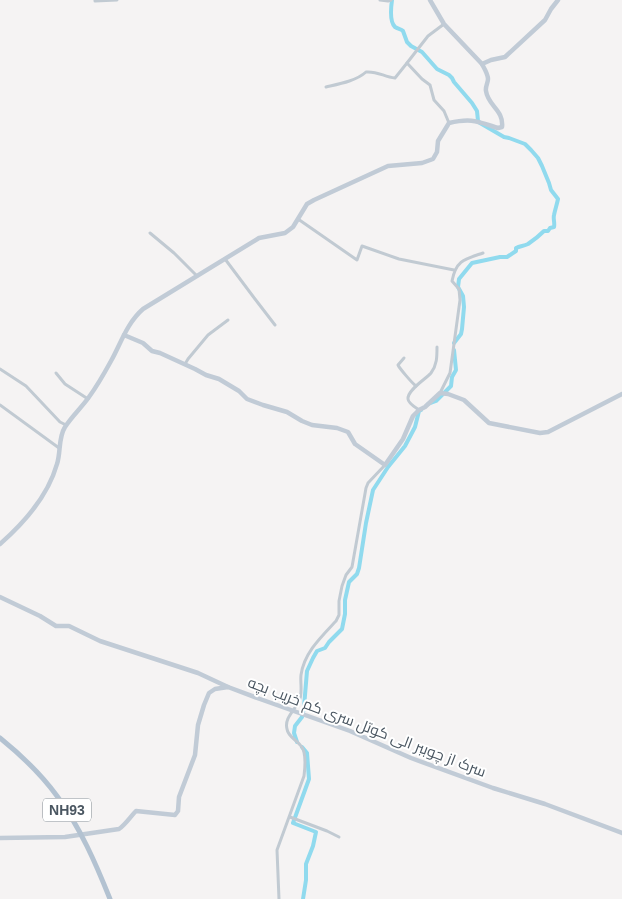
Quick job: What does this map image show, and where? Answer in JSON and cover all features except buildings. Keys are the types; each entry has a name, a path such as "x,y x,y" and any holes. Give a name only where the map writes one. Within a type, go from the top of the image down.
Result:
{"main road":[{"name":"NH93","path":"0,738 22,757 56,795 68,812 81,835 110,899"}],"street":[{"path":"95,0 117,0"},
{"path":"380,0 391,0"},
{"path":"0,544 13,533 42,498 51,482 58,462 60,439 64,428 88,399 118,350 124,335 136,315 143,309 259,238 284,233 293,227 307,204 388,166 422,163 433,159 437,152 438,142 449,124 458,121 474,120 498,128 502,127 501,114 490,102 486,90 488,78 482,64 444,24 430,0"},
{"path":"482,64 505,57 545,20 558,0"},
{"path":"326,87 373,71 395,78 428,36 444,24"},
{"path":"407,63 430,85 434,100 444,111 449,124"},
{"path":"298,219 357,260 362,246 399,259 454,270"},
{"path":"150,233 197,276"},
{"path":"279,899 277,850 304,776 305,768 304,750 292,738 287,729 288,719 300,700 301,675 306,656 336,621 339,614 342,586 346,575 352,567 368,482 385,466 403,439 413,416 440,393 450,373 460,300 459,289 452,281 454,270 464,259 483,253"},
{"path":"225,259 275,326"},
{"path":"185,364 208,335 228,320"},
{"path":"124,335 143,343 152,351 219,379 239,391 247,399 287,412 312,425 337,428 348,432 355,444 385,466"},
{"path":"418,410 408,399 416,386 431,374 437,360 437,347"},
{"path":"404,358 398,365 412,384 416,386"},
{"path":"0,370 26,386 60,422 66,425"},
{"path":"56,374 65,384 88,399"},
{"path":"440,393 464,400 489,423 540,433 548,432 622,394"},
{"path":"0,405 59,448"},
{"path":"0,597 40,616 56,626 69,626 100,641 198,673 228,687"},
{"name":"سرک از چوببر الی کوتل سری کم خریب بچه","path":"81,835 119,829 126,824 136,811 175,816 178,811 179,798 195,755 198,724 204,705 209,694 215,689 228,687 350,731 411,758 493,788 545,804 622,833"},
{"path":"290,817 339,837"},
{"path":"0,838 81,835"}],"waterway":[{"path":"392,0 391,14 393,24 403,31 407,42 422,52 437,69 452,78 477,111 480,123 504,137 525,144 531,150 538,158 551,190 558,199 554,216 554,227 544,231 528,244 516,248 516,251 507,257 472,263 459,279 458,287 463,296 464,307 461,334 454,343"},
{"path":"428,404 436,401 451,386 452,377 456,370 454,350"},
{"path":"297,742 294,733 295,726 302,717 307,671 317,651 325,648 342,629 349,582 357,574 359,568 373,490 405,446 421,410"},
{"path":"302,747 307,753 309,779 293,823 316,832 306,864 303,899"}]}
